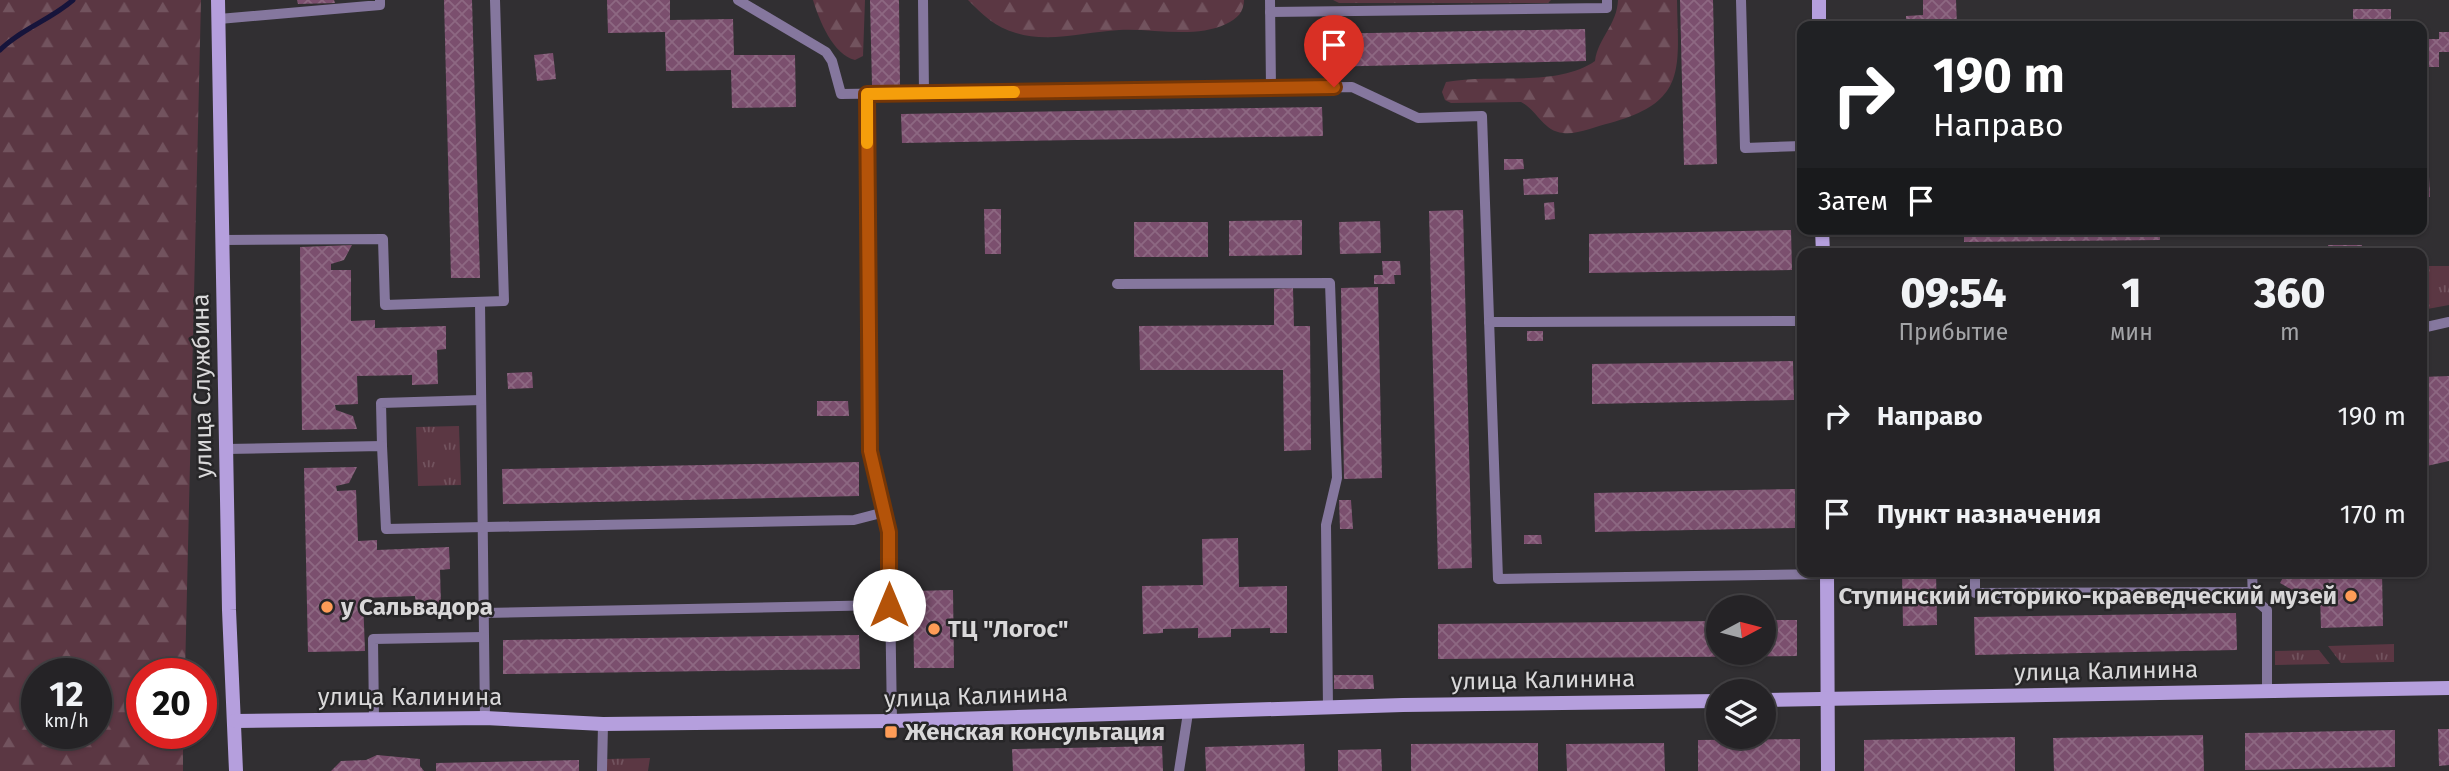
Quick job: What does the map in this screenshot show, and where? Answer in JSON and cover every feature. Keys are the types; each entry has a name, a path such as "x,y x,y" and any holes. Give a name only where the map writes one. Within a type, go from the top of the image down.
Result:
{"street":[{"name":"улица Службина","path":"218,0 229,611 236,771"},
{"path":"1819,0 1819,21"},
{"path":"1827,577 1828,771"},
{"name":"улица Калинина","path":"1776,700 2449,688"},
{"name":"улица Калинина","path":"235,721 485,718 603,724 892,721 1403,705 1706,701"}],"lane":[{"path":"219,19 380,5 380,0"},
{"path":"223,240 383,239 385,305 504,301 495,0"},
{"path":"738,0 826,52 832,61 841,94 1352,87 1418,118 1482,116 1498,579 1797,574"},
{"path":"923,0 924,93"},
{"path":"1270,0 1271,88"},
{"path":"1270,12 1607,8 1607,0"},
{"path":"1741,0 1745,148 1797,146"},
{"path":"867,94 870,451 889,532 892,721"},
{"path":"1117,284 1330,283 1337,478 1326,526 1328,709"},
{"path":"480,302 485,718"},
{"path":"1489,322 1797,321"},
{"path":"2427,327 2449,322"},
{"path":"481,400 382,402 386,528 854,520 884,512"},
{"path":"226,449 383,446"},
{"path":"1975,577 1975,593 2253,592"},
{"path":"2252,577 2253,598 2267,610 2267,691"},
{"path":"483,613 889,605"},
{"path":"374,719 373,639 483,637"},
{"path":"1179,771 1188,713"},
{"path":"602,771 603,724"}],"green space":[{"path":"0,0 201,0 185,658 126,658 126,749 183,749 183,771 0,771"},
{"path":"813,0 865,0 863,56 855,60 840,51 823,26"},
{"path":"968,0 1244,0 1244,4 1239,15 1233,20 1201,31 1119,30 1041,37 1016,33 996,24"},
{"path":"1333,0 1551,0 1548,3 1339,3"},
{"path":"1618,0 1677,0 1677,63 1666,93 1654,104 1635,114 1586,130 1563,133 1550,128 1521,102 1451,103 1445,100 1442,92 1446,82 1543,77 1579,69 1595,61 1614,17"},
{"path":"2427,266 2449,266 2449,305 2427,309"},
{"path":"459,426 461,485 418,486 416,427"},
{"path":"2394,644 2394,662 2341,663 2328,646"},
{"path":"2319,650 2330,664 2275,665 2275,651"},
{"path":"650,758 648,771 607,771 607,759"}],"building":[{"path":"297,0 334,0 335,3 298,4"},
{"path":"444,0 472,0 480,278 451,278"},
{"path":"607,0 670,0 670,20 733,19 734,55 795,55 796,107 732,108 731,70 666,71 665,32 608,33"},
{"path":"870,0 899,0 900,85 872,85"},
{"path":"1680,0 1713,0 1717,164 1684,165"},
{"path":"1923,0 1956,0 1957,21 1906,21 1906,16 1923,15"},
{"path":"2353,9 2391,9 2391,21 2353,21"},
{"path":"1585,29 1586,61 1321,67 1320,34"},
{"path":"2439,32 2449,32 2449,52 2439,52 2439,67 2427,67 2427,39 2439,39"},
{"path":"553,53 556,79 537,81 534,55"},
{"path":"1322,107 1323,136 902,143 901,114"},
{"path":"1504,159 1523,159 1524,169 1504,170"},
{"path":"1558,177 1558,194 1524,195 1523,179"},
{"path":"2427,177 2429,177 2430,197 2427,197"},
{"path":"1554,202 1555,219 1545,220 1544,203"},
{"path":"984,209 1001,209 1001,254 985,254"},
{"path":"1463,210 1472,568 1438,569 1429,211"},
{"path":"1302,220 1302,255 1229,256 1229,221"},
{"path":"1380,221 1381,253 1340,254 1339,222"},
{"path":"1134,222 1208,222 1208,257 1134,257"},
{"path":"1791,230 1792,270 1589,273 1589,234"},
{"path":"1964,235 2160,235 2160,240 1964,242"},
{"path":"352,245 344,260 331,264 331,270 351,270 351,321 375,320 375,328 446,326 446,349 437,350 438,384 412,385 412,375 357,376 358,404 335,405 336,410 353,416 357,429 302,430 300,247"},
{"path":"2328,245 2362,245 2362,248 2328,248"},
{"path":"1931,246 1931,248 1897,248"},
{"path":"1382,261 1400,261 1401,275 1394,275 1395,284 1374,284 1374,275 1383,275"},
{"path":"1378,287 1382,478 1344,479 1341,288"},
{"path":"1293,288 1294,326 1310,326 1311,450 1284,451 1283,370 1140,370 1139,326 1274,325 1274,289"},
{"path":"1527,331 1543,331 1543,341 1527,341"},
{"path":"1793,361 1794,400 1592,404 1592,364"},
{"path":"532,372 533,388 508,389 507,373"},
{"path":"2449,376 2449,461 2427,466 2427,377"},
{"path":"817,401 848,401 849,416 817,416"},
{"path":"859,462 859,496 503,504 502,469"},
{"path":"357,467 349,483 336,486 337,491 356,490 358,541 377,540 377,550 449,547 450,569 440,570 441,604 416,605 415,596 363,598 365,651 308,652 304,468"},
{"path":"1795,489 1796,528 1595,532 1594,493"},
{"path":"1339,500 1351,500 1353,529 1340,529"},
{"path":"1524,535 1541,535 1542,544 1524,544"},
{"path":"1238,538 1239,587 1287,586 1287,633 1270,633 1270,628 1231,629 1231,637 1198,638 1198,628 1163,629 1163,633 1143,634 1142,586 1203,585 1202,539"},
{"path":"1902,577 1936,577 1937,625 1903,626"},
{"path":"2283,577 2382,577 2383,626 2321,628 2320,594 2315,603 2280,583"},
{"name":"ТЦ \"Логос\"","path":"953,590 954,668 914,668 913,591"},
{"path":"2236,613 2237,650 1975,655 1974,617"},
{"path":"1776,620 1797,620 1797,656 1776,656"},
{"path":"1706,621 1706,657 1438,659 1438,624"},
{"path":"859,635 860,669 503,674 503,640"},
{"path":"1334,675 1373,675 1374,689 1334,689"},
{"path":"2438,729 2449,729 2449,765 2439,766"},
{"path":"2395,730 2395,767 2245,770 2245,733"},
{"path":"2203,735 2204,771 2054,771 2053,738"},
{"path":"2015,737 2015,771 1864,771 1864,740"},
{"path":"1776,739 1800,739 1800,771 1698,771 1698,740 1706,740 1706,749 1776,749"},
{"path":"1538,743 1538,771 1411,771 1411,744"},
{"path":"1664,743 1665,771 1567,771 1566,744"},
{"path":"1304,744 1305,771 1206,771 1205,747"},
{"path":"1162,746 1163,771 1013,771 1012,749"},
{"path":"1381,749 1382,771 1338,771 1338,750"},
{"path":"377,755 420,759 420,766 424,771 331,771 341,761 366,760"},
{"path":"579,760 579,771 436,771 436,763"}],"waterway":[{"path":"0,50 73,0"}],"slow traffic":[{"path":"867,143 867,94 1014,92"}],"place":[{"name":"Ступинский историко-краеведческий музей","path":"2351,596"},
{"name":"у Сальвадора","path":"327,607"},
{"name":"ТЦ \"Логос\"","path":"934,629"},
{"name":"Женская консультация","path":"891,732"}],"route":[{"path":"889,605 889,532 870,451 867,94 1334,87"}]}
